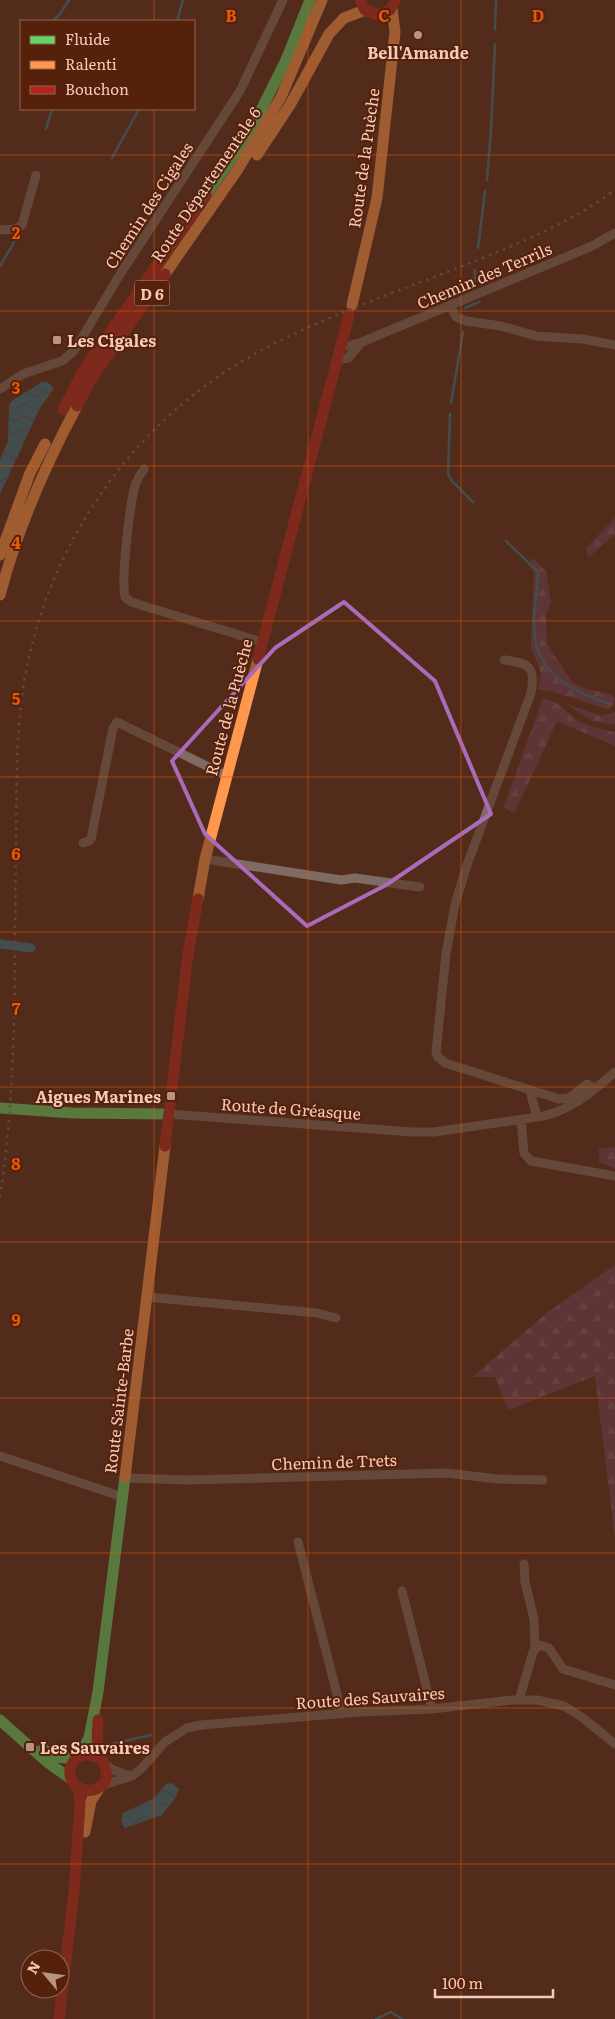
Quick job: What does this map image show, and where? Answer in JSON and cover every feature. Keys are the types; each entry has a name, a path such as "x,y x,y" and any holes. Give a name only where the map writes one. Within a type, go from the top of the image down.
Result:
{"main road":[{"path":"250,132 293,27 302,0"},
{"name":"Route Départementale 6","path":"0,555 30,473 83,371 250,132 286,60 310,0"},
{"name":"Route Départementale 6","path":"0,595 8,564 52,452 92,378 238,169 281,97 322,0"},
{"path":"184,246 233,188 267,141 290,105 336,24 362,5 377,15 387,13 394,4"},
{"name":"Route de la Puèche","path":"168,1114 188,954 205,859 351,310 378,198 395,32 394,4"},
{"name":"Route de la Puèche","path":"377,15 388,25 394,44"},
{"path":"0,1108 73,1113 168,1114"},
{"name":"Route Sainte-Barbe","path":"77,1757 88,1738 98,1692 168,1114"},
{"name":"Route Sainte-Barbe","path":"98,1692 98,1746 104,1762"},
{"path":"0,1713 50,1754 61,1758 77,1757 89,1753 94,1754 104,1762 107,1772 89,1807 74,1892"},
{"path":"0,1720 47,1762 64,1773 74,1784 89,1791 101,1786"},
{"path":"59,2019 74,1892 80,1804 70,1768 77,1757"}],"street":[{"name":"Chemin des Cigales","path":"0,389 23,374 62,361 74,352 119,276 240,91 283,0"},
{"path":"0,230 15,229 22,225 36,175"},
{"name":"Chemin des Terrils","path":"341,345 348,346 362,342 590,247 615,233"},
{"path":"450,305 456,317 466,321 501,326 536,336 583,339 615,345"},
{"name":"Chemin des Terrils","path":"337,360 348,358 362,342"},
{"path":"144,469 136,484 134,495 126,553 125,597 131,602 262,642"},
{"path":"504,660 525,663 529,666 533,681 531,693 467,865 455,904 446,954 436,1052 438,1057 445,1063 530,1091 562,1099 569,1098 587,1084 594,1089"},
{"path":"83,843 91,839 113,728 117,722 227,776"},
{"path":"205,859 341,880 355,878 420,887"},
{"name":"Route de Gréasque","path":"168,1114 434,1132 557,1113 570,1107 615,1072"},
{"path":"530,1091 537,1117"},
{"path":"521,1120 524,1153 531,1161 615,1176"},
{"path":"147,1298 317,1313 336,1318"},
{"path":"0,1456 123,1497"},
{"name":"Chemin de Trets","path":"125,1478 196,1480 453,1473 498,1479 543,1480"},
{"path":"298,1542 337,1694 340,1714"},
{"path":"519,1700 535,1647 534,1619 525,1582 524,1564"},
{"path":"402,1592 432,1709"},
{"path":"535,1647 539,1645 549,1648 562,1669 615,1685"},
{"name":"Route des Sauvaires","path":"101,1786 132,1776 141,1769 165,1742 187,1728 201,1725 537,1700 564,1706 583,1718 615,1744"},
{"path":"104,1762 113,1770 132,1776"}],"highlighted area":[{"path":"344,602 435,681 491,814 386,885 307,926 205,834 172,761 275,648"}],"green space":[{"path":"615,518 615,534 589,557 585,549"},
{"path":"533,558 546,571 551,603 546,613 547,644 573,683 583,688 610,694 615,698 612,706 606,709 551,691 538,689 541,674 531,646 534,572 528,564"},
{"path":"543,698 558,704 585,724 615,732 615,746 557,721 514,814 504,807"},
{"path":"566,704 601,716 615,712 615,725 593,721"},
{"path":"615,1147 615,1168 599,1162 599,1149"},
{"path":"615,1265 615,1537 595,1376 508,1410 495,1377 472,1377 548,1312"}],"water":[{"path":"42,382 47,382 54,388 39,410 0,494 0,460 8,441 9,405 13,400"},
{"path":"172,1783 179,1789 176,1797 162,1815 125,1828 121,1821 123,1813 154,1798 166,1784"}],"waterway":[{"path":"54,20 69,0"},
{"path":"177,20 183,0"},
{"path":"495,29 496,0"},
{"path":"487,180 495,44"},
{"path":"46,129 52,110"},
{"path":"112,158 138,110"},
{"path":"478,248 485,191"},
{"path":"0,266 16,236"},
{"path":"474,288 475,270"},
{"path":"465,308 479,302"},
{"path":"451,403 463,332"},
{"path":"450,414 448,473 451,480 473,502"},
{"path":"506,541 538,572 534,615 535,639 539,654 546,666 567,685 610,704"},
{"path":"0,944 31,948"},
{"path":"107,1745 151,1735"},
{"path":"376,2019 391,2012 402,2019"}],"railway":[{"path":"0,1197 10,1109 14,1021 18,736 22,692 38,623 55,577 77,533 103,491 133,453 167,417 205,386 246,359 329,318 528,239 564,222 615,190"}],"traffic: fast":[{"path":"206,195 250,132 286,60 310,0"},
{"path":"0,1108 73,1113 169,1114"},
{"path":"79,1756 89,1738 98,1692 125,1477"},
{"path":"0,1720 47,1762 71,1779"},
{"path":"43,1749 56,1757 75,1759"}],"traffic: slow":[{"path":"165,274 238,169 281,97 322,0"},
{"path":"352,305 377,198 395,32 392,8"},
{"path":"257,155 290,105 329,34 344,18 365,10"},
{"path":"0,595 23,522 77,406"},
{"path":"0,555 30,473 45,444"},
{"path":"198,899 205,859 258,659"},
{"path":"125,1477 165,1146"},
{"path":"85,1832 91,1801 100,1787"}],"traffic: jam":[{"path":"360,0 365,10 378,15 390,10 395,1"},
{"path":"63,410 83,371 206,195"},
{"path":"77,406 92,378 165,274"},
{"path":"258,659 349,315"},
{"path":"165,1146 188,954 198,899"},
{"path":"98,1720 97,1744 99,1752 101,1757 103,1762 105,1767 105,1782 101,1786 89,1790 84,1790 74,1783 70,1773 71,1766 77,1757 90,1755 94,1757 99,1759 103,1761"},
{"path":"59,2019 74,1892 80,1804 78,1788"}],"place":[{"name":"Bell'Amande","path":"418,35"},
{"name":"Les Cigales","path":"57,340"},
{"name":"Aigues Marines","path":"171,1096"},
{"name":"Les Sauvaires","path":"30,1747"}]}
